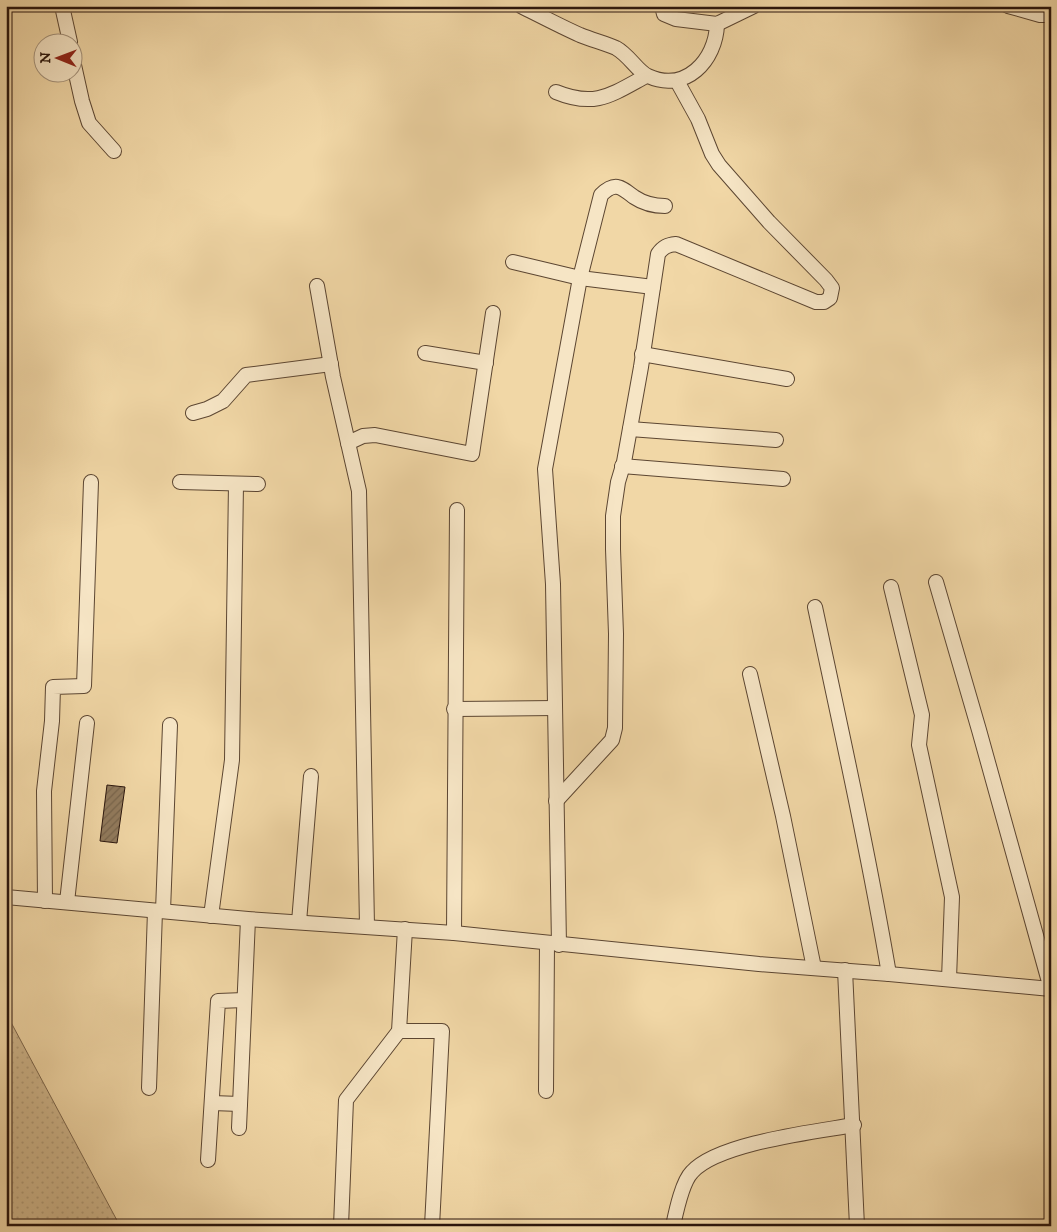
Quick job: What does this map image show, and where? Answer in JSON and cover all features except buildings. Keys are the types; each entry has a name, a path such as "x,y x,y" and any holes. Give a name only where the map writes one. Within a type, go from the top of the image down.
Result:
{"street":[{"path":"62,6 68,32"},
{"path":"521,6 580,35 616,48 628,56 646,76 665,81 677,80 690,74 705,63 712,49 717,24"},
{"path":"662,6 664,14 676,19 717,24 754,6"},
{"path":"1008,6 1040,15 1051,15"},
{"path":"556,92 565,96 590,101 612,95 646,76"},
{"path":"556,801 612,740 615,728 616,634 613,516 618,482 630,429 658,254 669,244 676,244 816,302 824,302 830,298 832,288 769,222 719,165 712,154 698,119 677,80"},
{"path":"78,82 90,123 114,151"},
{"path":"546,1091 553,944 556,801 553,584 545,469 580,278 601,194 614,186 621,187 644,202 656,206 664,206"},
{"path":"513,262 580,278 653,287"},
{"path":"317,286 331,364 359,491 368,926"},
{"path":"348,443 363,436 375,435 472,454 493,313"},
{"path":"425,354 486,363"},
{"path":"642,354 787,379"},
{"path":"193,413 223,401 246,375 331,364"},
{"path":"630,429 776,440"},
{"path":"622,466 782,479"},
{"path":"45,901 44,791 52,721 53,687 84,686 91,482"},
{"path":"180,482 258,484"},
{"path":"211,916 232,760 236,484"},
{"path":"454,933 454,709 457,510"},
{"path":"6,897 248,919 454,933 553,944 1051,989 936,582"},
{"path":"890,587 922,715 919,745 952,897 949,979"},
{"path":"815,607 856,797 889,974"},
{"path":"750,674 783,816 814,968"},
{"path":"454,709 555,708"},
{"path":"67,902 87,724"},
{"path":"149,1088 170,725"},
{"path":"299,922 311,776"},
{"path":"239,1128 248,919"},
{"path":"341,1226 346,1100 399,1031 405,929"},
{"path":"845,970 854,1125 857,1226"},
{"path":"208,1160 218,1000 244,1000"},
{"path":"399,1031 442,1032 432,1226"},
{"path":"212,1102 240,1104"},
{"path":"672,1226 678,1203 691,1173 704,1162 741,1146 854,1125"}],"shaded area":[{"path":"6,1013 120,1226 6,1226"}]}
